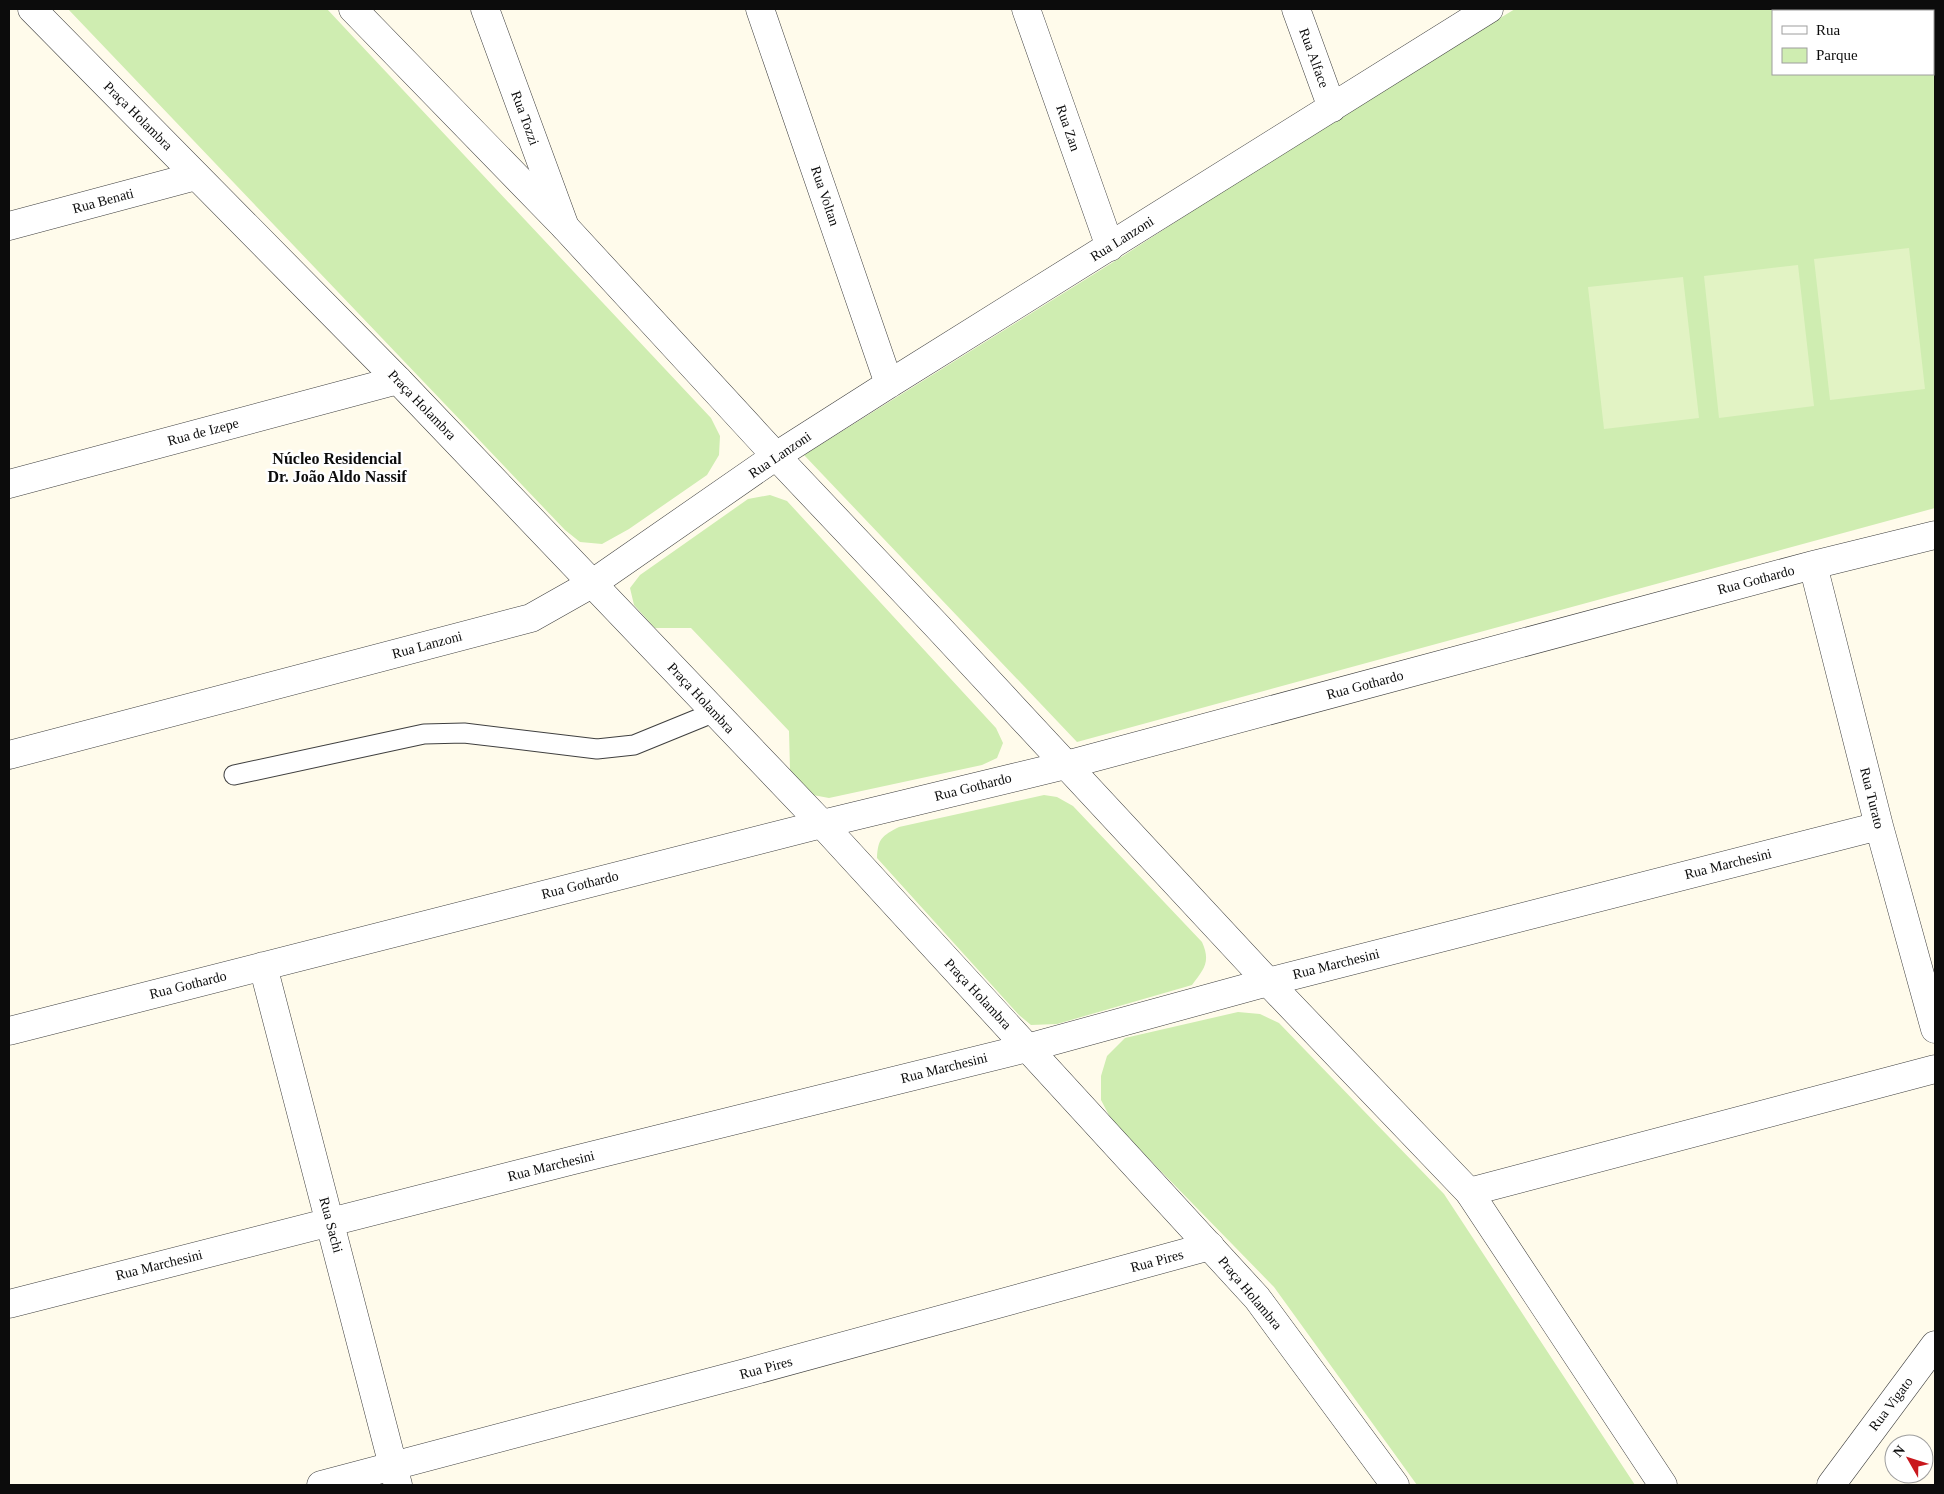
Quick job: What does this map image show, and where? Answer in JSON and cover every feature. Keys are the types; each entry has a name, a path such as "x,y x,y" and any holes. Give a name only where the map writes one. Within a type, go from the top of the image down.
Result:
{"street":[{"name":"Praça Holambra","path":"32,9 398,380 822,824 1257,1298 1395,1485"},
{"path":"353,9 565,226 776,456 1268,982 1469,1192 1662,1484"},
{"name":"Rua Tozzi","path":"485,9 565,226"},
{"name":"Rua Voltan","path":"760,9 889,384"},
{"name":"Rua Zan","path":"1026,9 1110,247"},
{"name":"Rua Alface","path":"1296,9 1332,108"},
{"name":"Rua Lanzoni","path":"9,755 531,618 593,583 776,456 889,384 1488,9"},
{"name":"Rua Benati","path":"9,226 196,176"},
{"name":"Rua de Izepe","path":"9,484 398,380"},
{"name":"Rua Gothardo","path":"9,1031 822,824 1066,765 1813,565 1935,535"},
{"name":"Rua Turato","path":"1813,565 1879,826 1935,1029"},
{"name":"Rua Marchesini","path":"9,1304 1027,1048 1268,982 1879,826"},
{"name":"Rua Sachi","path":"263,966 395,1476"},
{"path":"1469,1192 1935,1069"},
{"name":"Rua Pires","path":"321,1485 395,1476 745,1373 1210,1246"},
{"name":"Rua Vigato","path":"1847,1463 1935,1345"},
{"path":"1824,1485 1847,1463"},
{"path":"1831,1485 1847,1463"}],"lane":[{"path":"234,775 424,734 464,733 597,749 634,745 715,712"}],"green space":[{"path":"68,9 327,9 711,418 720,436 719,455 707,475 629,529 602,544 580,542 565,530"},
{"path":"1515,9 1935,9 1935,508 1077,742 804,455 1123,256 1342,114"},
{"path":"1909,248 1925,389 1830,400 1814,259"},
{"path":"1798,265 1814,406 1719,418 1704,276"},
{"path":"1683,277 1699,418 1604,429 1588,287"},
{"path":"770,495 787,501 996,728 1003,743 997,758 982,765 829,798 813,795 790,770 789,731 691,628 655,628 634,605 630,588 640,575 748,499"},
{"path":"1044,795 1057,797 1073,806 1202,942 1206,955 1205,965 1192,985 1057,1024 1031,1025 1019,1015 877,858 878,846 882,838 899,827"},
{"path":"1238,1012 1260,1014 1279,1023 1444,1194 1635,1485 1417,1485 1274,1287 1112,1121 1101,1100 1101,1076 1107,1056 1125,1038"}],"district":[{"name":"Núcleo Residencial Dr. João Aldo Nassif","path":"337,467"}]}
